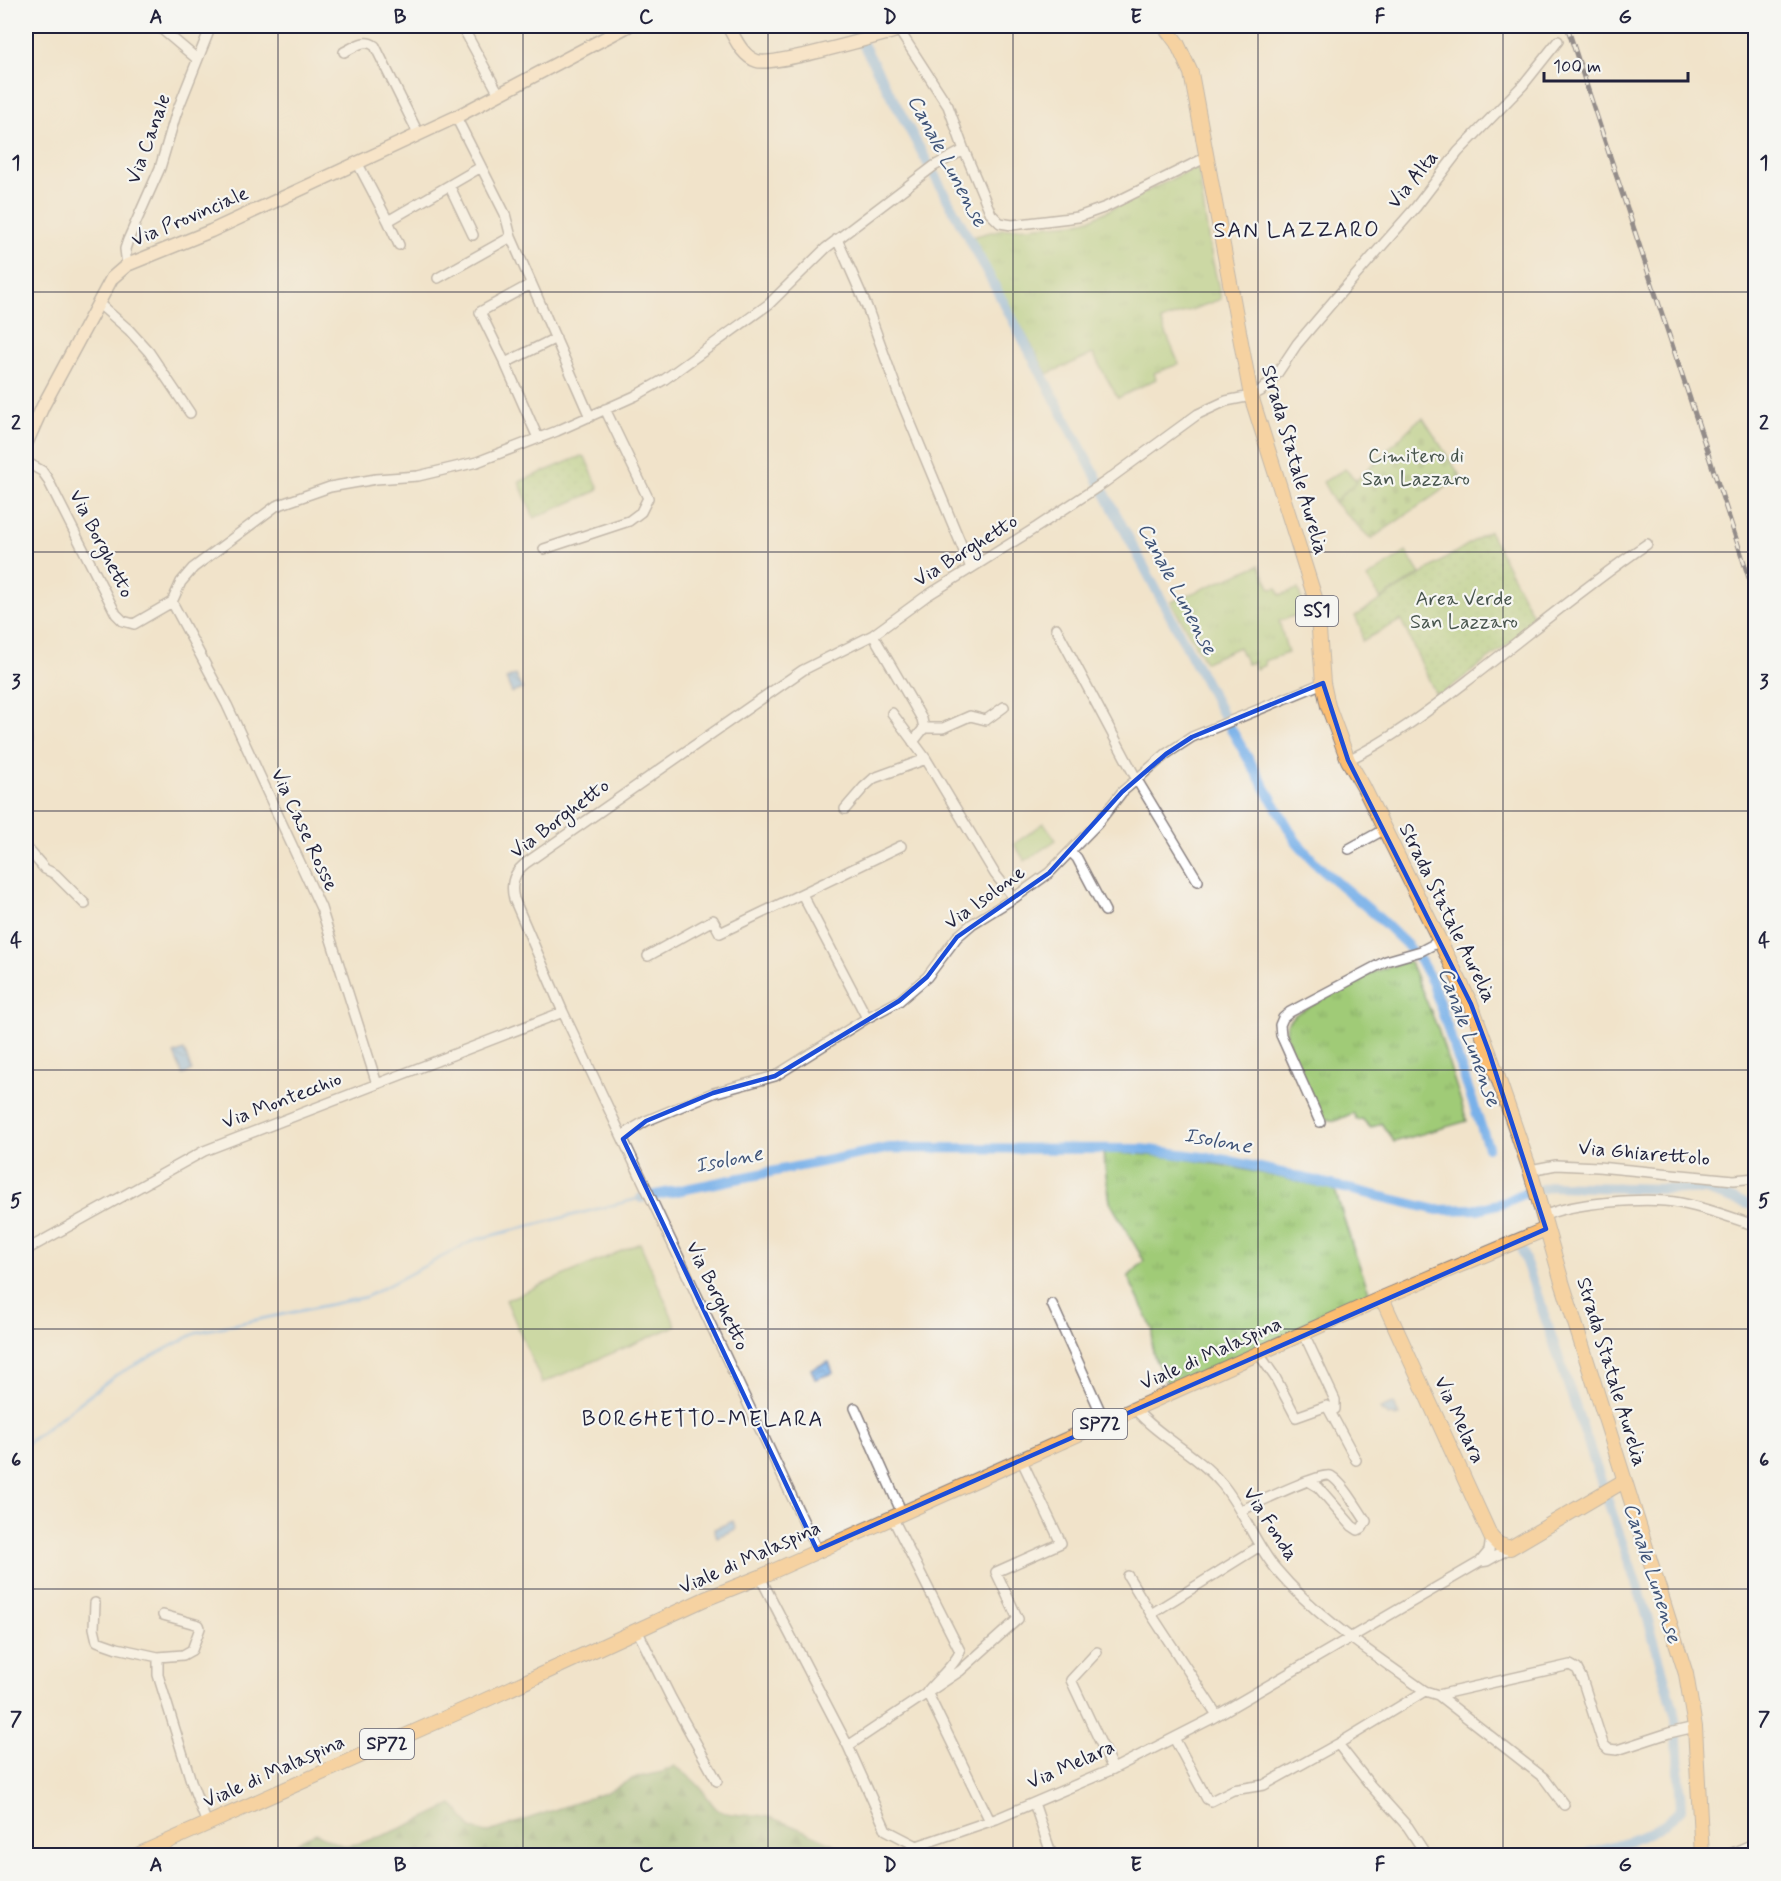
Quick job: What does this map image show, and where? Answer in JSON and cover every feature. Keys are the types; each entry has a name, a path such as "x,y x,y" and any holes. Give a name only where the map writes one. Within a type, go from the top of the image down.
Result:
{"main road":[{"name":"Strada Statale Aurelia","path":"1164,26 1177,43 1191,73 1251,396 1317,603 1323,683 1335,730 1474,1012 1530,1173 1624,1481 1686,1674 1702,1856"},
{"name":"SP72","path":"1382,1299 1524,1236 1543,1220"},
{"name":"Viale di Malaspina","path":"135,1856 479,1704 705,1599 760,1577 1382,1299"},
{"name":"Via Melara","path":"1382,1299 1491,1537"},
{"name":"Via Melara","path":"1510,1548 1624,1481"},
{"path":"1491,1537 1498,1544 1510,1548"}],"street":[{"path":"158,26 197,59"},
{"name":"Via Canale","path":"127,265 125,249 128,240 160,168 176,114 210,26"},
{"path":"462,26 499,94"},
{"name":"Via Provinciale","path":"26,444 43,406 111,278 127,265 211,231 419,135 628,26"},
{"path":"728,26 745,53 751,58 764,62 860,40 897,28 915,26"},
{"path":"897,28 948,105 991,214 1000,223 1008,225 1078,217 1106,207 1207,157"},
{"name":"Via Alta","path":"1251,396 1261,391 1277,374 1297,344 1416,207 1458,152 1523,85 1558,40"},
{"path":"344,52 364,42 375,46 419,135"},
{"path":"456,117 504,214 511,237 590,417"},
{"name":"Via Borghetto","path":"26,462 37,468 47,478 119,618 129,623 138,623 172,602 181,582 193,568 276,506 330,487 376,479 418,477 477,462 590,417 665,379 760,310 837,239 930,169 964,150"},
{"path":"358,164 399,245"},
{"path":"388,221 482,167"},
{"path":"450,187 473,235"},
{"path":"438,278 511,237"},
{"path":"837,239 867,307 898,393 971,568"},
{"path":"531,284 480,312 538,438"},
{"path":"98,303 129,330 149,352 190,413"},
{"path":"505,363 556,338"},
{"name":"Via Borghetto","path":"818,1550 563,1012 514,899 512,886 518,870 803,670 873,635 925,597 1101,484 1198,414 1226,401 1251,396"},
{"path":"544,549 629,521 641,512 648,498 605,409"},
{"path":"1348,760 1375,747 1439,702 1647,544"},
{"name":"Via Case Rosse","path":"172,602 227,705 321,908 377,1084"},
{"path":"1056,628 1137,780 1198,881"},
{"path":"873,635 922,720 924,728"},
{"name":"Via Isolone","path":"623,1139 629,1131 646,1121 704,1097 775,1076 867,1018 899,1001 927,977 957,937 972,924 1049,873 1071,852 1122,792 1166,754 1192,737 1323,683"},
{"path":"913,741 924,728 943,728 970,716 986,720 1004,707"},
{"path":"892,713 926,759 995,874 1014,898"},
{"path":"26,731 26,747"},
{"path":"844,809 874,778 926,759"},
{"path":"1349,849 1385,830"},
{"path":"648,956 713,921 720,933 901,846"},
{"path":"26,847 45,869 55,874 85,904"},
{"path":"1071,852 1077,858 1105,911"},
{"path":"802,894 867,1018"},
{"path":"1320,1122 1281,1035 1280,1024 1283,1018 1328,990 1386,961 1420,951 1440,941"},
{"name":"Via Montecchio","path":"26,1250 204,1151 563,1012"},
{"name":"Via Ghiarettolo","path":"1530,1173 1556,1165 1734,1180 1755,1178"},
{"path":"1543,1220 1568,1207 1659,1201 1708,1210 1755,1226"},
{"path":"1052,1304 1105,1422"},
{"path":"1304,1334 1335,1400 1335,1408 1330,1411"},
{"path":"1259,1354 1296,1417 1327,1406 1356,1460"},
{"path":"855,1408 897,1515 960,1651 958,1659 927,1692"},
{"name":"Via Fonda","path":"1135,1409 1146,1422 1188,1452 1223,1485 1275,1569 1321,1614 1425,1691 1438,1695 1544,1778 1564,1805"},
{"path":"848,1746 960,1671 1018,1619 996,1572 1061,1543 1021,1459"},
{"path":"1240,1511 1308,1481 1325,1474 1330,1475 1366,1521 1365,1524 1358,1530 1352,1526 1318,1487 1308,1481"},
{"path":"1480,1562 1489,1551 1491,1537"},
{"path":"1151,1614 1260,1546"},
{"name":"Via Melara","path":"760,1577 848,1746 886,1830 917,1846 990,1821 1113,1769 1218,1714 1480,1562 1487,1561 1510,1548"},
{"path":"1128,1576 1218,1714"},
{"path":"95,1603 94,1628 97,1641 158,1657 183,1655 192,1650 199,1625 163,1615"},
{"path":"637,1630 717,1781"},
{"path":"1097,1652 1071,1680 1113,1769"},
{"path":"158,1657 158,1675 207,1824"},
{"name":"Via Fonda","path":"1438,1695 1570,1665 1577,1669 1582,1679 1603,1744 1608,1749 1617,1750 1690,1728"},
{"path":"1174,1738 1207,1799 1211,1801 1233,1790 1264,1785 1338,1744 1425,1691"},
{"path":"927,1692 990,1821"},
{"path":"1338,1744 1408,1827 1427,1856"},
{"path":"1034,1803 1052,1856"},
{"path":"1725,1856 1755,1843"}],"highlighted area":[{"path":"1323,683 1348,760 1471,1004 1489,1052 1546,1229 817,1550 623,1139 646,1121 713,1093 775,1076 899,1001 927,977 957,937 1049,873 1122,792 1166,754 1192,737"}],"green space":[{"path":"1198,166 1209,244 1221,299 1161,321 1179,364 1154,373 1156,379 1118,398 1093,354 1047,374 972,237 1002,229 1075,223 1093,218"},
{"name":"Cimitero di San Lazzaro","path":"1423,418 1461,477 1371,539 1334,502 1416,422"},
{"path":"581,456 585,457 599,489 534,518 519,482"},
{"path":"1345,469 1357,481 1334,502 1323,482"},
{"name":"Area Verde San Lazzaro","path":"1489,531 1537,623 1437,697 1401,620 1362,641 1361,629 1355,616"},
{"path":"1406,552 1420,574 1381,599 1367,578"},
{"path":"1259,565 1271,589 1277,588 1280,595 1298,589 1306,612 1279,621 1288,653 1264,661 1265,665 1256,669 1254,662 1247,664 1239,647 1205,662 1171,602"},
{"path":"1044,823 1056,840 1025,861 1014,844"},
{"path":"1410,962 1438,1029 1467,1121 1394,1142 1381,1123 1371,1128 1362,1119 1357,1120 1353,1113 1335,1121 1323,1118 1293,1058 1286,1033 1289,1020 1296,1014 1373,972"},
{"path":"1103,1153 1191,1160 1249,1170 1335,1190 1371,1297 1169,1387 1155,1359 1151,1343 1153,1330 1128,1277 1144,1261 1110,1202"},
{"path":"640,1243 676,1326 542,1383 506,1300"},
{"path":"675,1766 694,1781 715,1807 722,1812 770,1818 823,1839 850,1855 284,1855 302,1839 316,1833 339,1844 351,1845 396,1830 452,1805 471,1828 486,1833 607,1792 634,1778 662,1772"}],"water":[{"path":"515,675 522,689 512,693 506,679"},
{"path":"184,1050 192,1071 183,1075 174,1054"},
{"path":"829,1362 833,1373 815,1379 811,1369"},
{"path":"1394,1403 1399,1416 1388,1416 1380,1409"},
{"path":"733,1521 736,1529 717,1537 714,1529"}],"waterway":[{"name":"Canale Lunense","path":"853,26 985,268 1224,717 1296,841 1318,866 1377,916 1421,962 1432,982 1488,1147"},
{"name":"Isolone","path":"641,1198 890,1148 1141,1149 1227,1160 1437,1210 1478,1209 1552,1186 1705,1190 1756,1207"},
{"path":"26,1444 116,1375 198,1332 366,1297 474,1240 641,1198"},
{"name":"Canale Lunense","path":"1520,1245 1645,1609 1676,1718 1681,1809 1659,1827 1633,1840 1576,1856"}],"railway":[{"path":"1567,26 1756,599"}],"district":[{"name":"SAN LAZZARO","path":"1297,231"},
{"name":"BORGHETTO-MELARA","path":"703,1420"}]}
